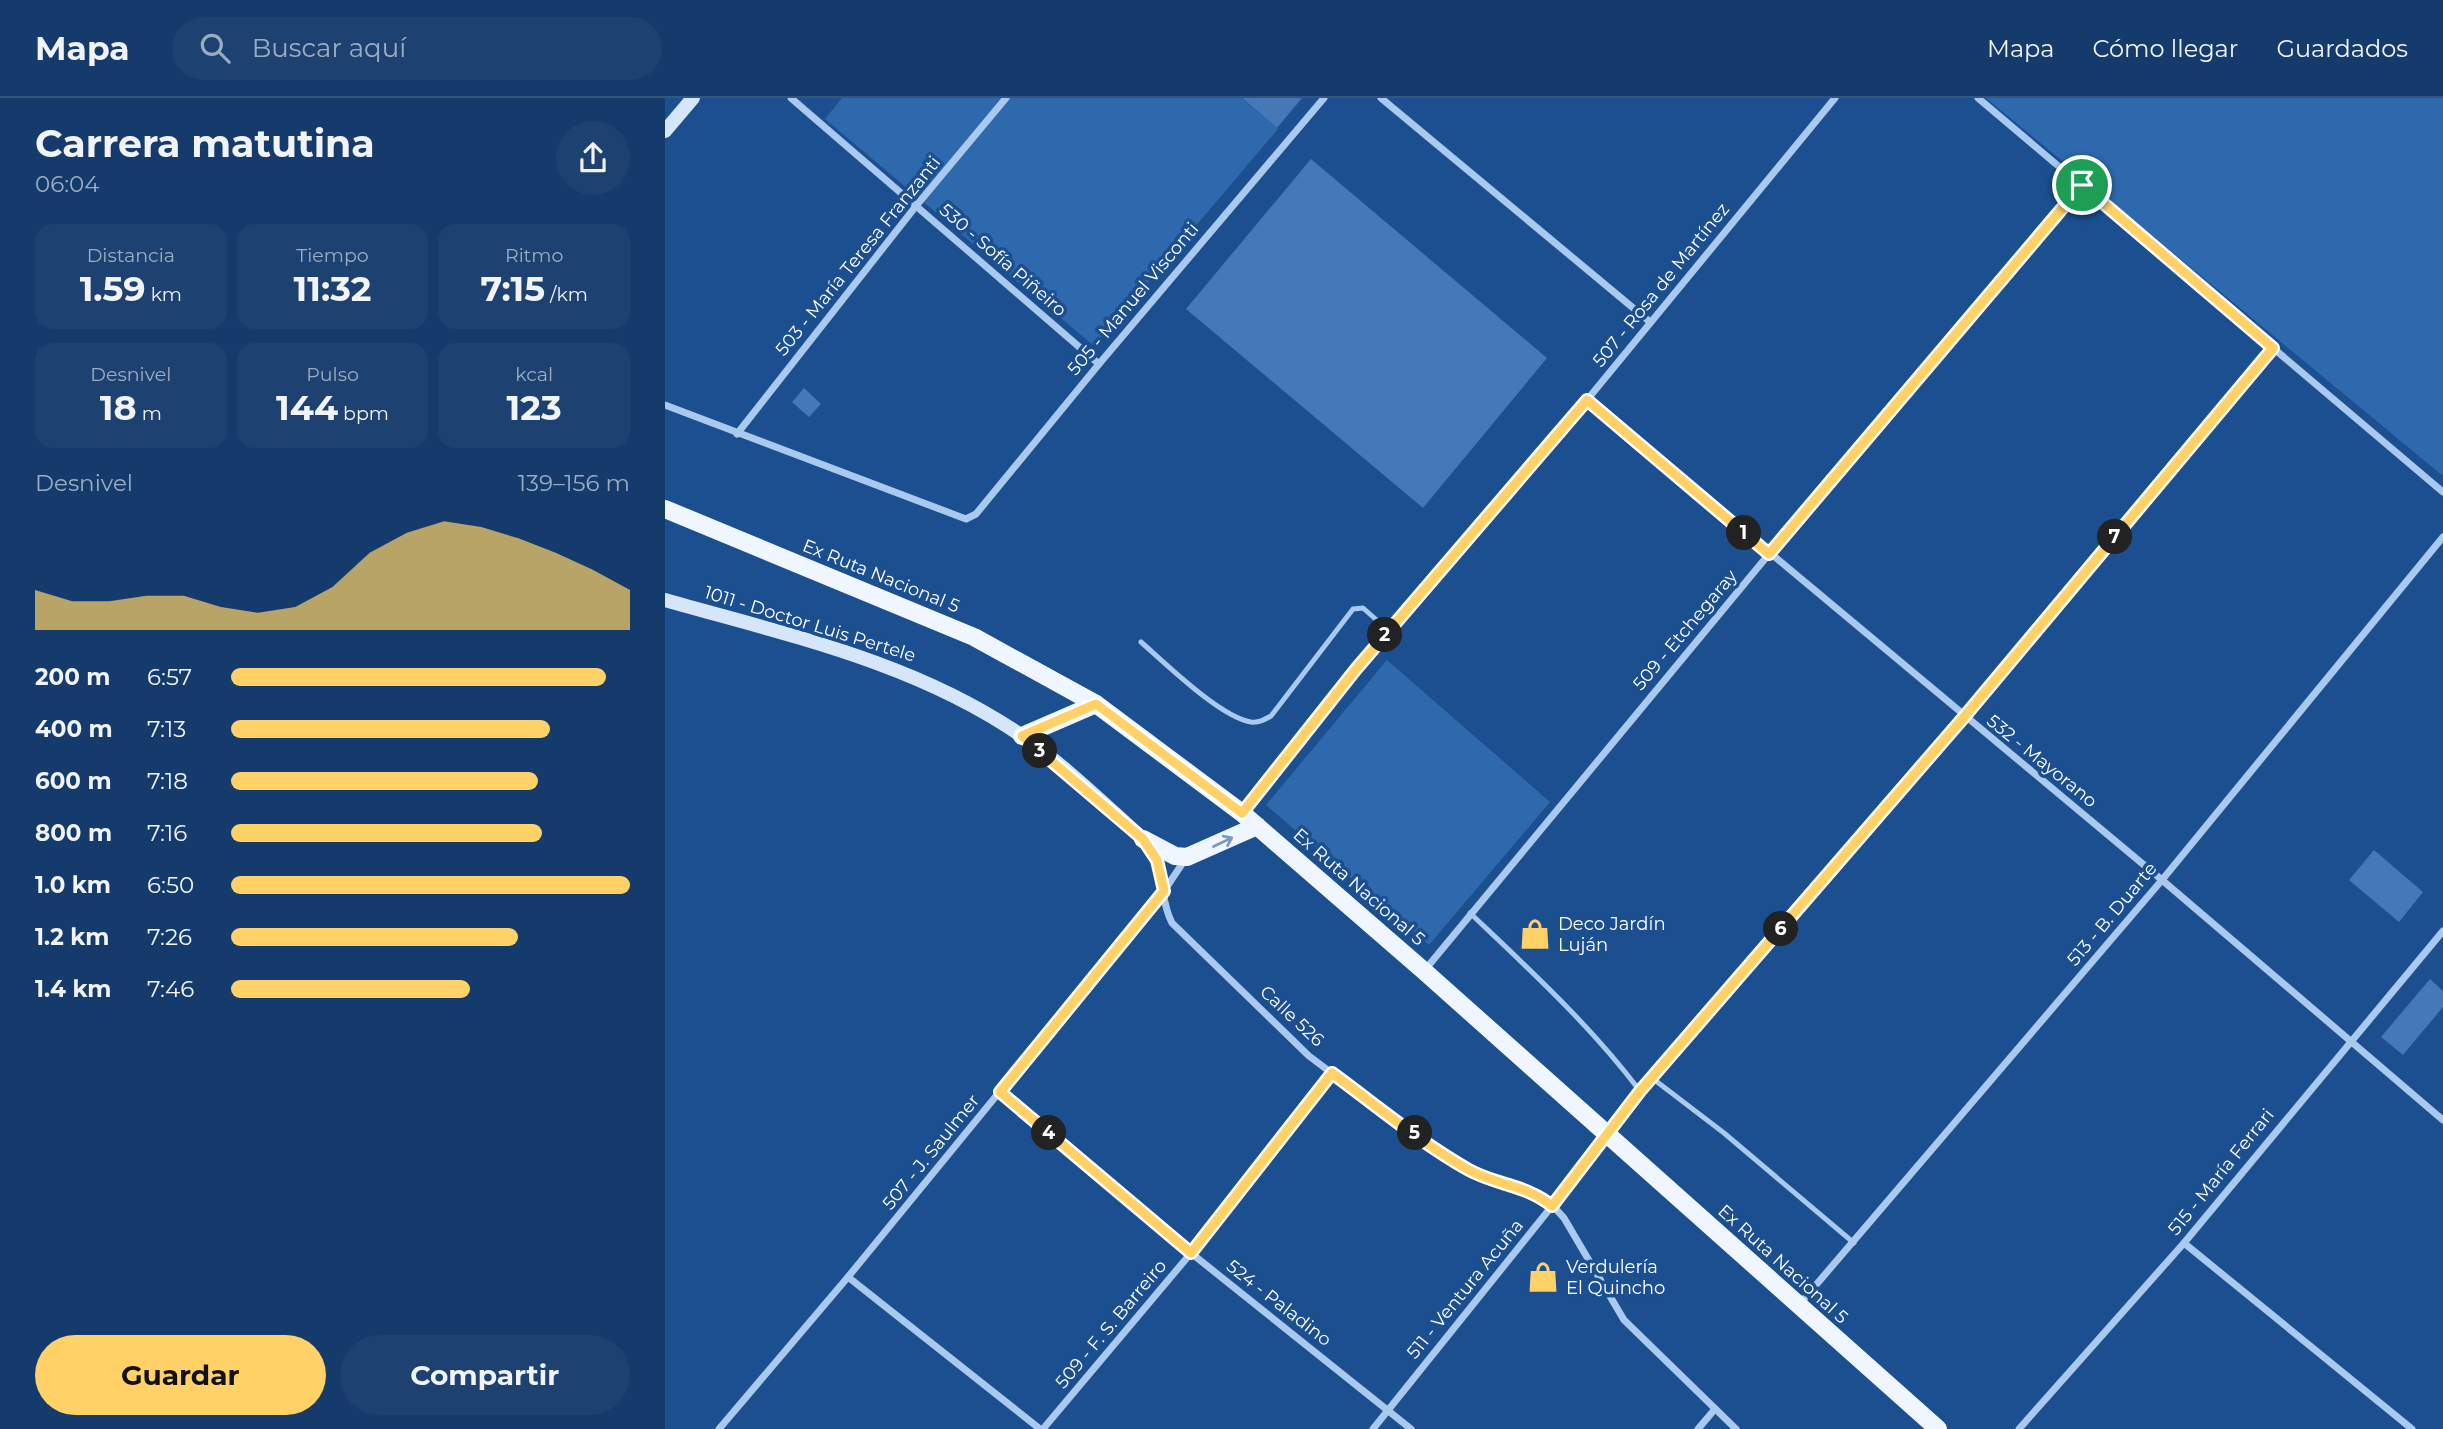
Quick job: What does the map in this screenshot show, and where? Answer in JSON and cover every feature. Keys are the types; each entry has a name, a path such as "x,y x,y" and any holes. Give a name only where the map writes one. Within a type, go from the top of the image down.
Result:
{"main road":[{"name":"Ex Ruta Nacional 5","path":"665,509 974,637 1096,704 1242,813 1424,971 1938,1429"},
{"path":"1022,736 1096,704"},
{"path":"1143,839 1175,856 1187,857 1257,827"}],"street":[{"path":"665,131 693,98"},
{"name":"530 - Sofía Piñeiro","path":"790,98 1098,364"},
{"name":"503 - María Teresa Franzanti","path":"737,434 916,206 1006,98"},
{"name":"505 - Manuel Visconti","path":"737,434 966,519 977,514 1098,364 1324,98"},
{"path":"1381,98 1650,322"},
{"name":"507 - Rosa de Martínez","path":"1242,813 1389,631 1587,400 1835,98"},
{"path":"1978,98 2443,492"},
{"name":"509 - Etchegaray","path":"1424,971 1769,554 2082,185"},
{"name":"511 - Ventura Acuña","path":"1373,1429 1552,1206 1640,1091 1964,717 2273,348"},
{"name":"532 - Mayorano","path":"1587,400 2162,880 2443,1120"},
{"path":"665,405 737,434"},
{"name":"513 - B. Duarte","path":"1798,1306 2162,880 2443,537"},
{"name":"1011 - Doctor Luis Pertele","path":"665,600 885,665 952,695 1022,736 1143,839"},
{"name":"Calle 526","path":"1143,839 1157,860 1167,913 1172,923 1310,1056 1332,1073 1456,1162 1485,1178 1532,1191 1552,1206 1564,1219 1624,1320 1736,1429"},
{"name":"507 - J. Saulmer","path":"719,1429 1000,1092 1164,891 1187,857"},
{"name":"515 - María Ferrari","path":"2019,1429 2184,1243 2443,931"},
{"name":"509 - F. S. Barreiro","path":"1042,1429 1191,1253 1332,1073"},
{"name":"524 - Paladino","path":"1000,1092 1191,1253 1411,1429"},
{"path":"2184,1243 2412,1429"},
{"path":"848,1277 1042,1429"},
{"path":"1698,1429 1715,1409"}],"lane":[{"path":"1141,642 1195,690 1238,717 1251,722 1262,721 1271,716 1353,609 1363,608 1389,631"},
{"path":"1470,913 1568,1006 1609,1051 1640,1091"},
{"path":"1651,1078 1724,1133 1854,1243"}],"shaded area":[{"path":"842,98 1241,98 1278,129 1094,346 825,119"},
{"path":"1986,98 2443,98 2443,476"},
{"path":"1387,660 1550,802 1429,945 1266,805"}],"building":[{"path":"1242,98 1302,98 1277,128"},
{"path":"1311,159 1547,358 1423,508 1186,309"},
{"path":"804,388 821,404 809,417 792,402"},
{"path":"2374,850 2423,892 2399,922 2349,880"},
{"path":"2430,979 2443,991 2443,1007 2403,1055 2381,1037"}],"place":[{"name":"Deco Jardín Luján","path":"1535,934"},
{"name":"Verdulería El Quincho","path":"1543,1277"}],"route":[{"path":"2082,185 2273,348 1964,717 1640,1091 1552,1206 1532,1191 1485,1178 1456,1162 1332,1073 1191,1253 1000,1092 1164,891 1157,860 1143,839 1022,736 1096,704 1242,813 1356,669 1587,400 1769,554 2082,185"}]}
